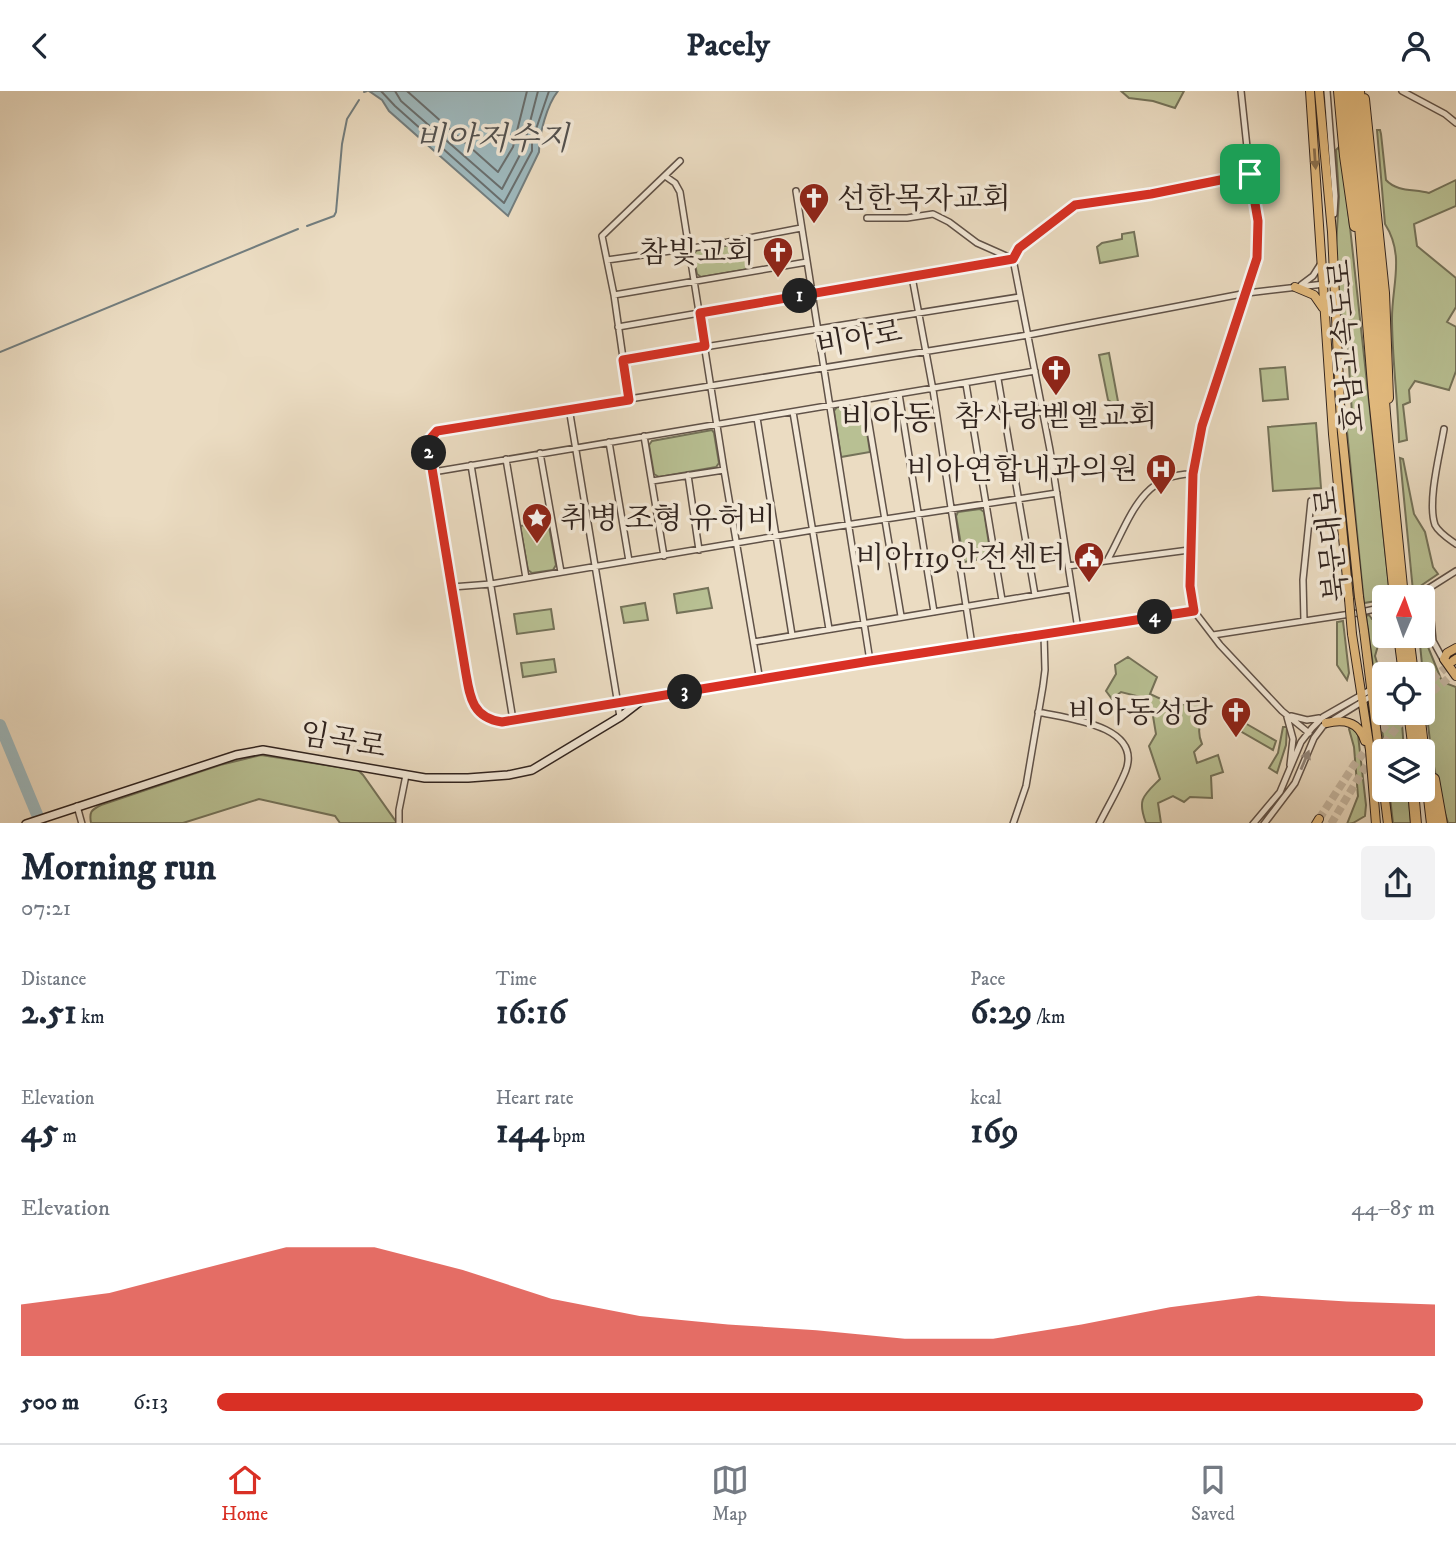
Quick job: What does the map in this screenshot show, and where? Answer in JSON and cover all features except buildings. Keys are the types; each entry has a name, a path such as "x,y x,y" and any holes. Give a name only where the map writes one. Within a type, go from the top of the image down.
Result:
{"highway":[{"path":"1339,91 1345,156 1357,236 1364,261"},
{"name":"호남고속도로","path":"1349,91 1374,397 1394,560 1400,585"},
{"name":"호남고속도로","path":"1361,91 1386,426 1395,585"},
{"path":"1435,783 1443,823"},
{"path":"1414,802 1416,823"},
{"path":"1419,802 1422,823"},
{"path":"1428,802 1432,823"}],"main road":[{"name":"북문대로","path":"1310,91 1333,434 1352,634 1370,750 1376,823"},
{"name":"북문대로","path":"1319,91 1332,232 1341,422 1359,597 1372,685"},
{"path":"1294,287 1314,295 1325,310"},
{"path":"1456,648 1447,653 1456,676"},
{"name":"임곡로","path":"29,823 236,755 263,750 425,778 468,778 531,770 620,717 642,700"},
{"path":"1324,720 1340,720 1354,724 1370,750"},
{"name":"북문대로","path":"1377,725 1388,823"}],"street":[{"path":"1241,91 1256,203 1257,258 1197,443 1189,550 1190,586 1194,611 1213,635 1252,681 1285,714 1309,733"},
{"path":"1327,91 1335,196 1332,232"},
{"path":"1402,91 1445,114 1456,123"},
{"path":"629,400 614,295 602,236 680,161"},
{"path":"1078,629 1057,493 1013,259 1019,248 1075,205 1151,194 1250,174"},
{"path":"665,176 675,183 680,192 736,544 761,681"},
{"path":"796,191 870,661"},
{"path":"867,218 908,218 933,214 949,222 977,243 1013,259"},
{"path":"607,260 689,249 802,228"},
{"path":"618,327 1013,259"},
{"path":"1294,287 1310,280 1321,261"},
{"path":"614,295 807,262"},
{"path":"912,277 933,390 972,645"},
{"name":"비아로","path":"1194,611 870,661 618,704 502,722 492,721 483,716 471,701 428,445 437,431 1028,334 1247,293 1333,283"},
{"path":"623,360 1020,297"},
{"path":"433,472 1035,371"},
{"path":"998,379 1035,595"},
{"path":"966,384 1002,600"},
{"path":"899,394 934,612"},
{"path":"865,400 901,617"},
{"path":"569,408 620,717"},
{"path":"793,412 829,629"},
{"path":"757,418 792,635"},
{"path":"1444,429 1433,492 1435,523 1441,532 1456,544"},
{"path":"644,436 664,556"},
{"path":"609,442 629,561"},
{"path":"540,453 561,572"},
{"path":"506,459 526,578"},
{"path":"471,465 513,720"},
{"path":"652,481 724,470"},
{"path":"1108,559 1145,493 1170,475 1193,474"},
{"path":"688,475 699,550"},
{"path":"452,587 491,584 813,530 1057,493"},
{"path":"1304,621 1303,580 1311,501"},
{"path":"1068,566 1189,550"},
{"path":"1435,586 1456,572"},
{"path":"754,642 1071,589"},
{"path":"1213,635 1372,609"},
{"path":"1013,823 1026,786 1045,670 1044,634"},
{"path":"1435,643 1451,660"},
{"path":"1254,823 1280,792 1301,742 1309,733 1324,720 1372,692"},
{"path":"1038,712 1101,726 1116,736 1124,748 1128,758 1126,768 1099,823"},
{"path":"1285,714 1307,720 1324,720"},
{"path":"1285,714 1291,727 1294,745 1288,777"},
{"path":"1265,823 1295,783 1324,720"},
{"path":"399,823 406,775"},
{"path":"77,806 82,823"}],"green space":[{"path":"1121,91 1184,91 1175,108 1153,101 1129,98"},
{"path":"1377,130 1380,130 1381,134 1386,180 1390,184 1429,193 1456,180 1456,206 1414,224 1417,246 1456,278 1456,307 1447,322 1456,327 1456,371 1449,390 1415,381 1409,390 1410,402 1403,405 1407,440 1399,442 1392,318 1396,259 1395,247 1385,224"},
{"path":"1339,147 1345,181 1389,585 1372,585 1372,602 1364,603 1347,431 1352,414 1348,350 1344,320 1338,306 1336,245 1339,197 1336,150"},
{"path":"1134,232 1138,256 1100,263 1097,247 1102,243 1122,239 1122,234"},
{"path":"744,242 749,269 701,277 697,274 693,255 697,250"},
{"path":"1109,353 1119,407 1108,400 1099,355"},
{"path":"1285,367 1288,399 1263,401 1260,369"},
{"path":"859,403 863,407 870,452 841,457 834,411 837,407"},
{"path":"1316,423 1321,488 1273,491 1268,427"},
{"path":"712,430 719,463 716,467 659,477 654,474 649,445 652,441"},
{"path":"1400,458 1403,459 1414,514 1425,532 1433,567 1438,574 1422,585 1412,585"},
{"path":"980,509 984,512 991,557 964,562 956,516 958,512"},
{"path":"548,521 556,565 553,570 532,573 528,570 520,526"},
{"path":"708,588 712,608 677,613 674,594"},
{"path":"645,603 648,620 624,623 621,607"},
{"path":"551,609 554,629 517,634 514,614"},
{"path":"1369,615 1372,619 1372,648 1377,648 1377,662 1372,662 1366,616"},
{"path":"1343,621 1349,673 1347,680 1337,665 1337,622"},
{"path":"1420,648 1428,648 1434,662 1422,662"},
{"path":"1128,657 1157,677 1150,694 1178,707 1194,700 1210,704 1199,728 1202,744 1194,752 1197,763 1218,755 1223,772 1211,776 1212,798 1190,797 1184,802 1173,796 1158,803 1161,823 1146,823 1142,808 1143,798 1160,779 1149,746 1156,734 1153,716 1141,697 1121,692 1112,699 1106,691 1116,674 1115,665"},
{"path":"554,659 556,672 523,677 521,663"},
{"path":"1435,664 1441,679 1456,687 1456,823 1448,823 1441,801 1435,771 1435,739 1430,739 1428,725 1435,725"},
{"path":"1238,719 1276,741 1273,750 1235,728"},
{"path":"1381,725 1402,725 1403,739 1383,739"},
{"path":"1352,726 1358,735 1366,805 1365,816 1353,823 1347,823 1358,796 1354,747 1349,729"},
{"path":"1283,727 1287,727 1286,745 1277,773 1269,768 1278,753"},
{"path":"261,755 358,770 397,823 340,823 335,816 259,799 183,823 91,823 92,812 101,805 220,765"},
{"path":"1391,802 1409,802 1411,823 1393,823"}],"water":[{"name":"비아저수지","path":"369,91 558,91 544,120 539,152 508,216"}],"waterway":[{"path":"307,226 334,216 336,212 347,119 359,100"},
{"path":"0,352 298,229"},
{"path":"0,725 41,823"}],"tunnel":[{"path":"1435,677 1451,663"},
{"path":"1435,689 1456,672"},
{"path":"1319,819 1354,765 1386,725"},
{"path":"1332,823 1364,769 1399,725"}],"place":[{"name":"선한목자교회","path":"814,225"},
{"name":"참빛교회","path":"778,279"},
{"name":"참사랑벧엘교회","path":"1056,397"},
{"name":"비아연합내과의원","path":"1161,496"},
{"name":"취병 조형 유허비","path":"537,545"},
{"name":"비아119안전센터","path":"1089,584"},
{"name":"비아동성당","path":"1236,739"}],"district":[{"name":"비아동","path":"888,417"}],"route":[{"path":"1250,174 1258,221 1257,258 1212,392 1197,443 1193,474 1189,550 1194,611 502,722 492,721 476,709 471,701 466,674 428,445 437,431 629,400 623,360 705,346 700,313 1013,259 1019,248 1075,205 1151,194 1250,174"}]}
